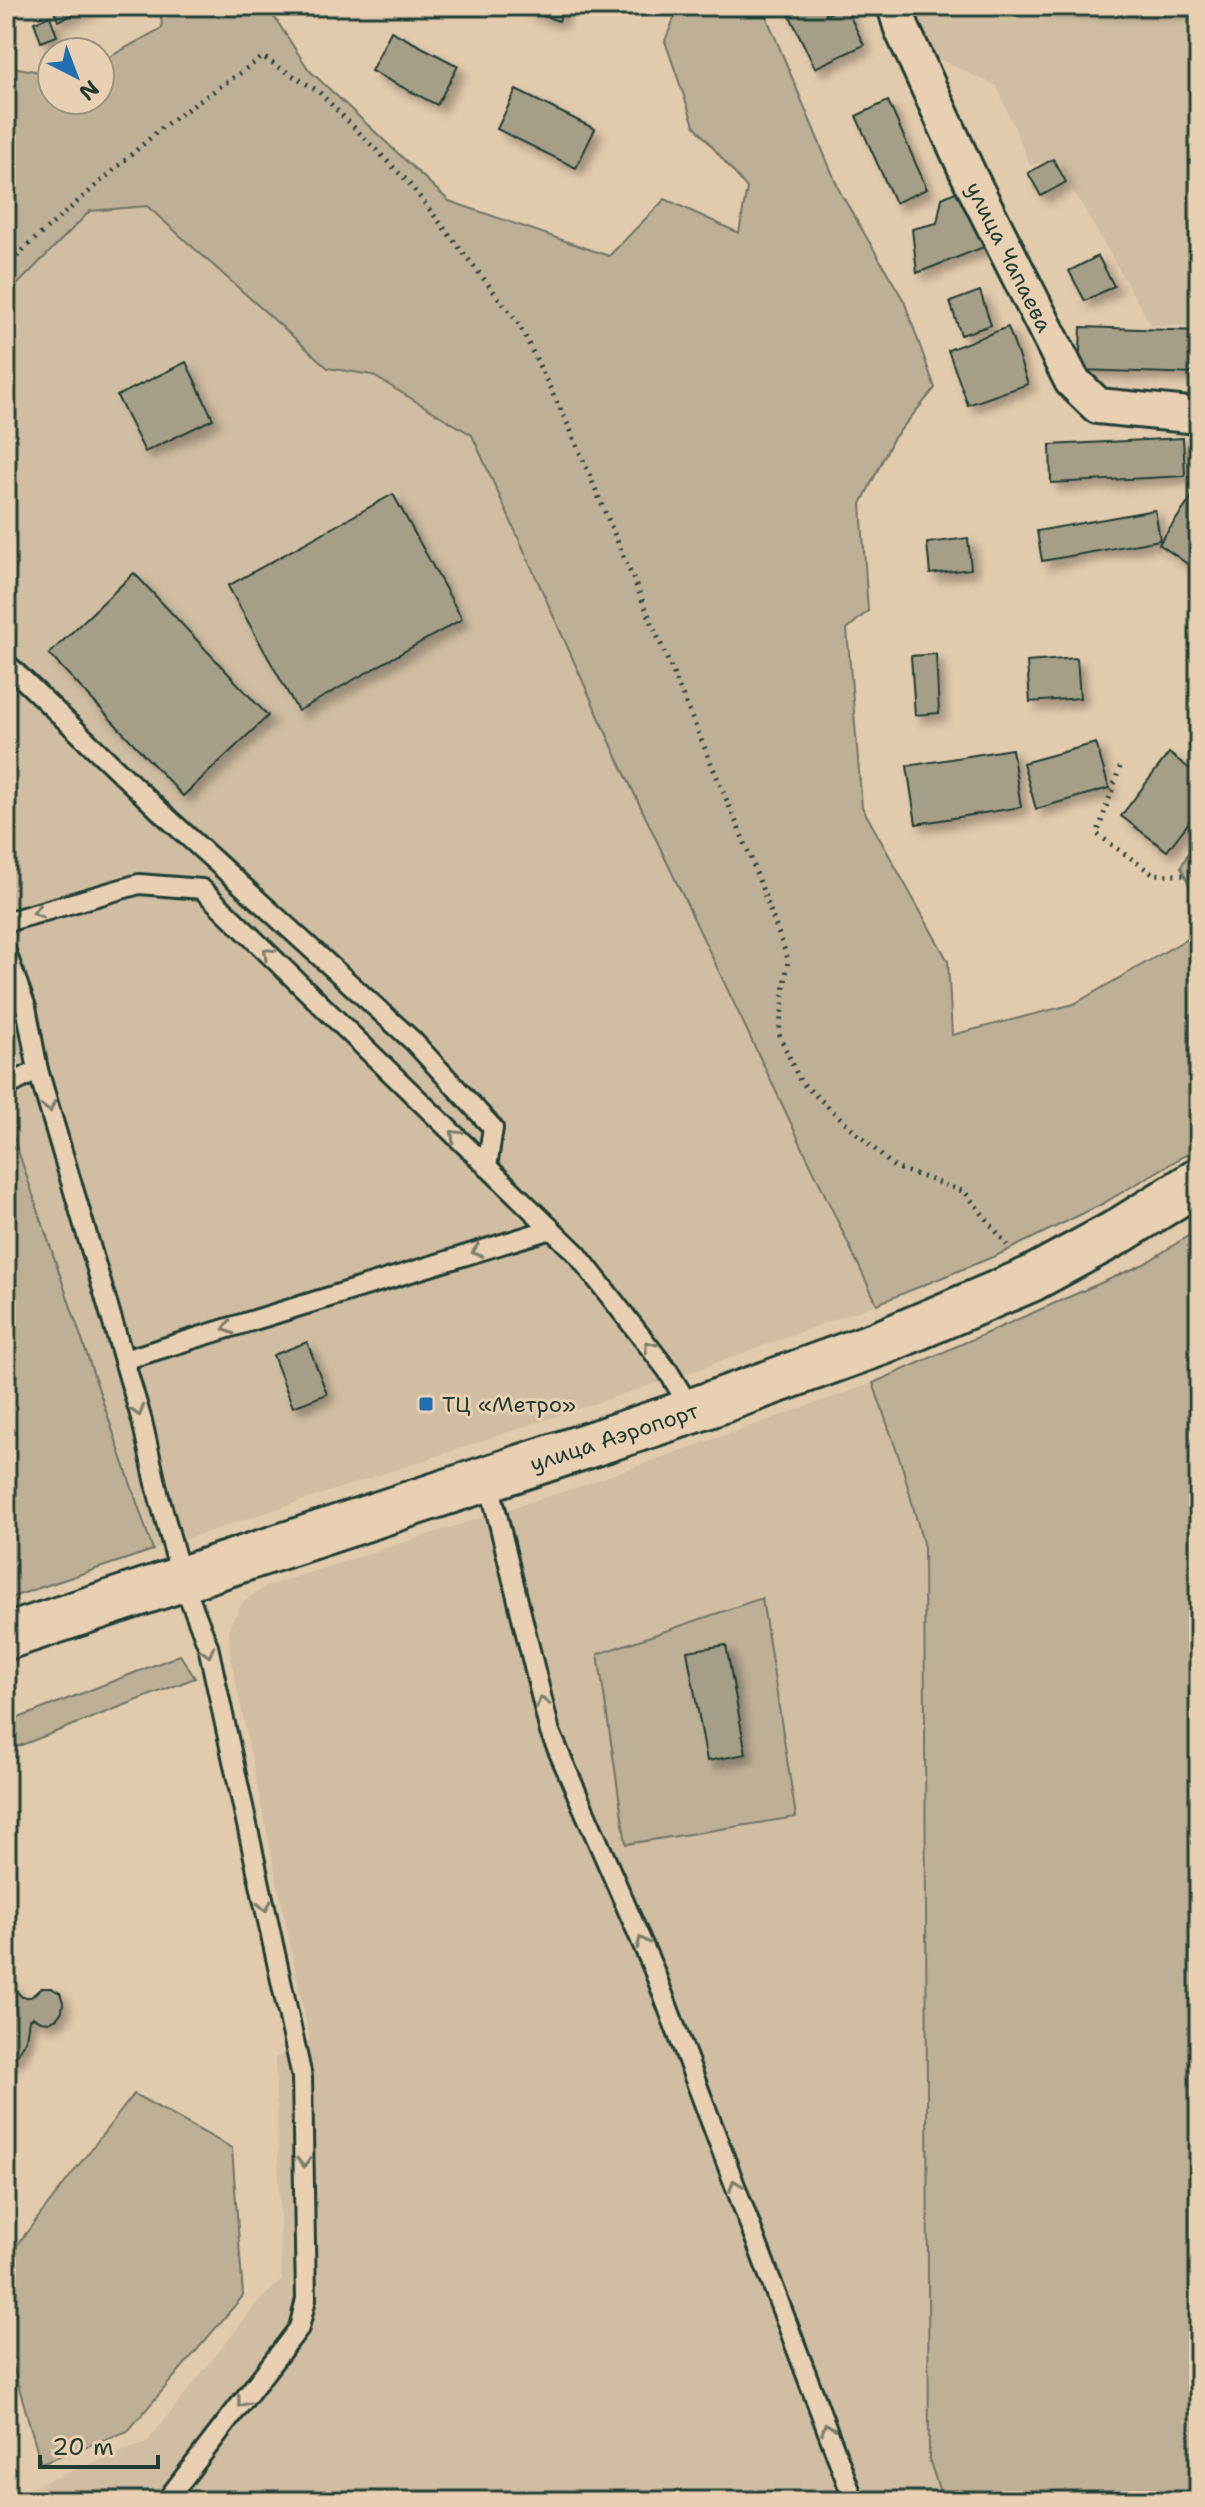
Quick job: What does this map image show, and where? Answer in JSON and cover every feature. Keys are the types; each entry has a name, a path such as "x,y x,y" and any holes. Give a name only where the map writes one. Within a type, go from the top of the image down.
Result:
{"main road":[{"name":"улица Аэропорт","path":"6,1637 692,1411 883,1342 1031,1279 1116,1233 1199,1181"}],"street":[{"name":"улица Чапаева","path":"895,6 902,29 971,180 1072,381 1098,406 1199,416"}],"lane":[{"path":"6,663 162,813 413,1041 493,1128 487,1167"},
{"path":"6,922 139,884 202,889 577,1254 668,1371 692,1411"},
{"path":"6,952 26,1007 38,1070 124,1360 182,1579 208,1646 302,2077 306,2299 299,2328 166,2501"},
{"path":"6,1087 38,1070"},
{"path":"124,1360 551,1229"},
{"path":"488,1478 550,1732 653,1968 854,2501"}],"path":[{"path":"6,268 165,125 263,57 318,91 408,182 519,324 570,429 754,867 788,959 779,1034 800,1081 894,1167 965,1192 1031,1279"},
{"path":"1120,767 1097,834 1153,874 1199,876"}],"shaded area":[{"path":"160,6 267,6 309,70 449,201 609,256 665,199 739,233 747,188 694,125 665,41 679,6 762,6 840,192 904,301 935,388 893,439 861,504 868,611 847,629 862,807 948,961 952,1035 1074,1004 1199,932 1199,1147 1102,1204 1000,1254 877,1304 617,757 472,435 372,375 328,368 147,206 90,211 6,296 6,66 36,71 36,116 116,116 116,53 162,28"},
{"path":"876,6 1199,6 1199,326 1151,325 1056,160 1030,165 997,86 887,39"},
{"path":"147,206 328,367 372,375 472,435 617,757 877,1304 705,1367 153,1550 9,1124 6,1124 6,296 90,211"},
{"path":"1199,832 1199,907 1181,867"},
{"path":"9,1124 153,1550 6,1599 6,1125"},
{"path":"1199,1229 1199,2501 943,2501 929,2459 924,1547 903,1469 873,1383 1144,1264"},
{"path":"873,1383 903,1469 924,1547 929,2459 943,2501 6,2501 6,2497 147,2442 259,2301 282,2280 275,2058 310,2040 230,1654 229,1627 243,1602 267,1586 578,1487"},
{"path":"762,1598 796,1817 626,1844 598,1654"},
{"path":"180,1655 195,1678 6,1751 6,1723"},
{"path":"134,2094 232,2148 243,2296 128,2431 41,2463 6,2343 6,2259"}],"building":[{"path":"52,6 94,6 58,21"},
{"path":"529,6 564,6 559,21 527,11"},
{"path":"785,6 822,6 826,15 845,6 864,45 815,68"},
{"path":"1043,6 1196,6 1196,11 1043,9"},
{"path":"50,16 57,36 39,36 34,22"},
{"path":"391,31 458,66 437,105 371,71"},
{"path":"516,90 595,129 576,168 497,129"},
{"path":"888,101 927,189 895,203 856,116"},
{"path":"1053,159 1066,182 1041,196 1028,173"},
{"path":"962,189 989,245 917,273 912,229 937,223 942,198"},
{"path":"1098,256 1114,286 1085,301 1069,271"},
{"path":"980,291 991,325 961,335 950,302"},
{"path":"1008,327 1028,384 968,405 948,350"},
{"path":"1081,327 1199,331 1199,374 1079,370"},
{"path":"186,362 213,419 145,452 117,396"},
{"path":"1183,438 1185,476 1051,483 1050,445"},
{"path":"1199,487 1199,572 1159,544"},
{"path":"393,494 462,619 298,711 228,586"},
{"path":"1155,510 1160,540 1042,561 1037,531"},
{"path":"968,538 971,569 930,574 927,543"},
{"path":"134,573 268,716 183,796 49,654"},
{"path":"936,654 939,713 915,715 911,656"},
{"path":"1077,658 1080,698 1030,702 1027,662"},
{"path":"1096,743 1109,788 1036,809 1023,763"},
{"path":"1012,749 1021,807 916,824 907,766"},
{"path":"1169,753 1199,776 1199,809 1167,851 1121,816"},
{"path":"307,1342 327,1394 293,1407 273,1355"},
{"path":"726,1645 746,1754 707,1761 687,1651"},
{"path":"6,1980 22,1997 31,1997 41,1988 51,1988 60,1993 63,2002 62,2011 49,2022 33,2017 29,2019 26,2039 15,2058 6,2065"}],"place":[{"name":"ТЦ «Метро»","path":"426,1404"}]}
